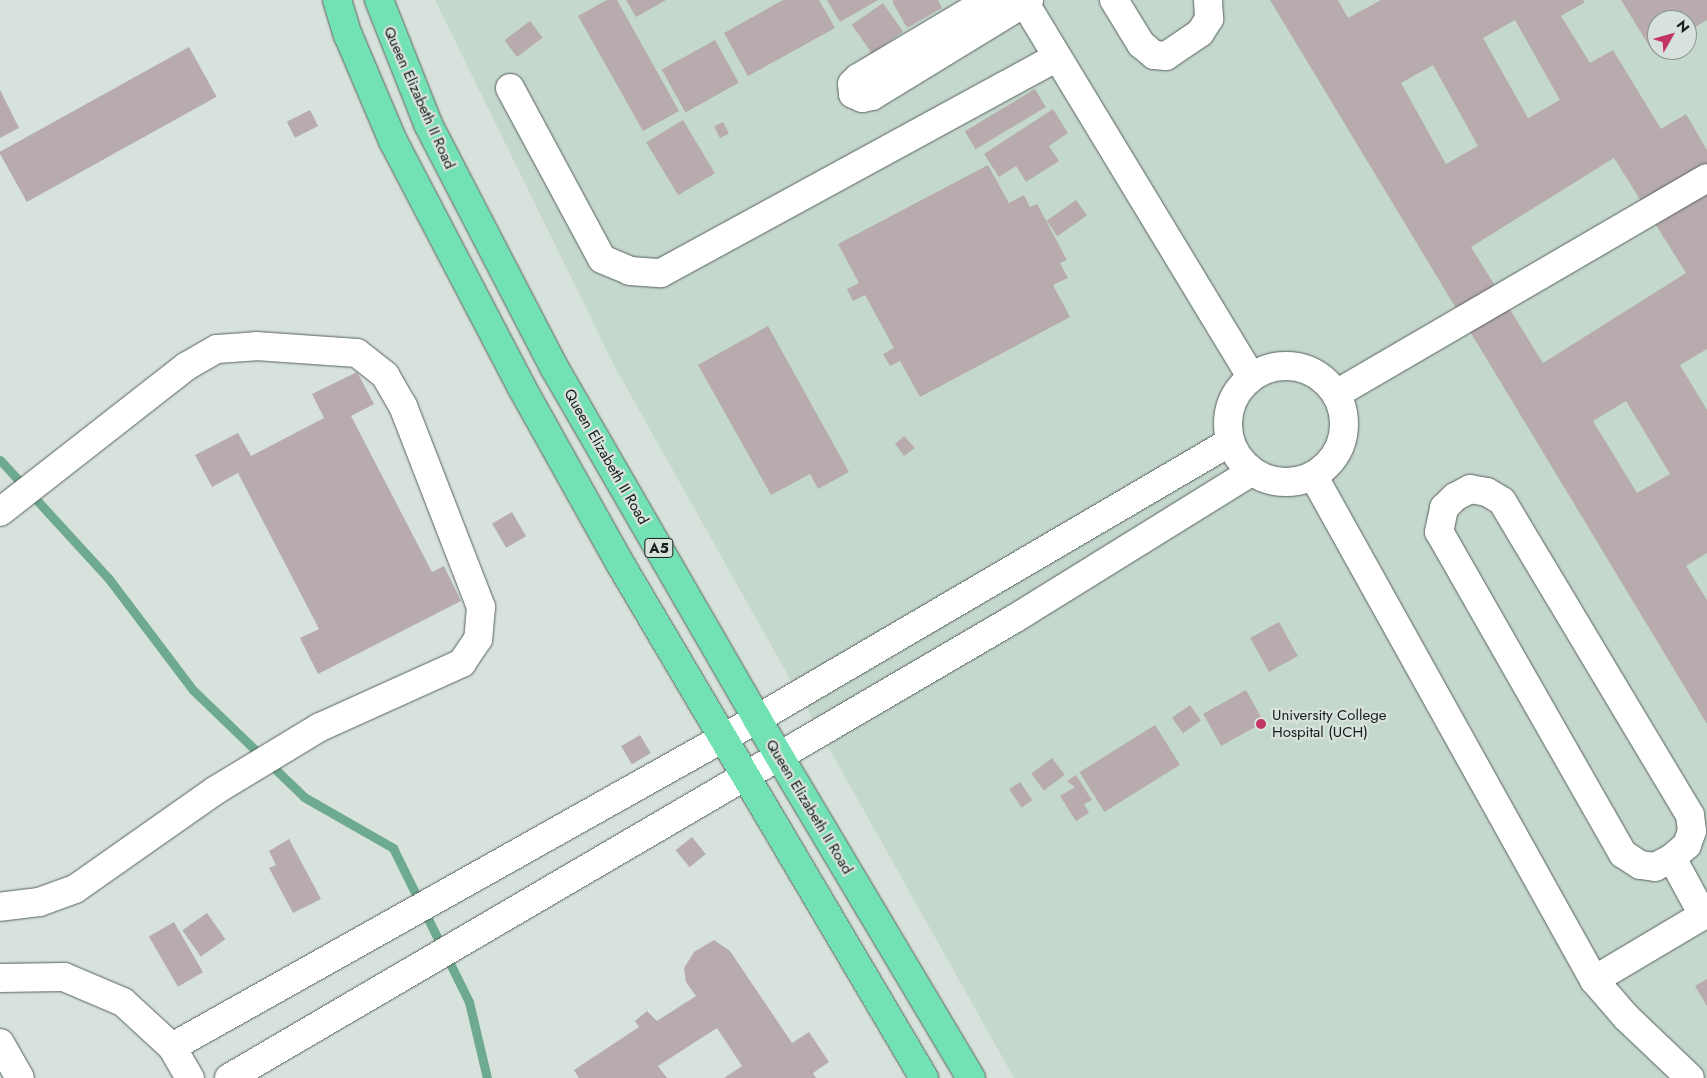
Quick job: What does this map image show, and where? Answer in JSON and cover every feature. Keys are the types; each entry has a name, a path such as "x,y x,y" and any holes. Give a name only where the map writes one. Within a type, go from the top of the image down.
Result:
{"highway":[{"path":"337,0 348,34 393,141 432,219 620,565 924,1078"},
{"name":"Queen Elizabeth II Road","path":"380,0 428,124 554,366 757,719 972,1078"},
{"path":"432,219 467,202"}],"street":[{"path":"990,0 858,78 852,84 853,94 862,98 872,96 1025,1 1251,377"},
{"path":"1114,0 1141,44 1154,55 1166,56 1200,33 1209,19 1208,0"},
{"path":"510,88 602,258 630,271 661,273 1057,57"},
{"path":"1336,394 1707,178"},
{"path":"0,906 39,902 75,889 216,790 320,727 462,663 478,639 481,607 403,406 385,375 358,353 256,346 217,350 187,366 9,505"},
{"path":"1293,366 1318,375 1336,394 1344,422 1343,437 1329,463 1314,477 1278,482 1251,472 1238,459 1227,430 1230,404 1251,377 1267,368 1293,366"},
{"path":"172,1046 757,719 1230,442"},
{"path":"228,1078 746,778 1014,618 1251,472"},
{"path":"1314,477 1594,980 1626,1017 1690,1078"},
{"path":"1470,489 1487,492 1502,502 1512,518 1690,815 1692,831 1687,845 1672,858 1654,867 1640,865 1623,854 1439,532 1444,508 1455,497 1470,489"},
{"path":"991,582 1014,618"},
{"path":"1594,980 1705,914 1672,858"},
{"path":"0,978 64,977 123,1002 172,1046 190,1078"},
{"path":"0,1043 20,1078"}],"shaded area":[{"name":"University College Hospital (UCH)","path":"435,0 1707,0 1707,1078 1014,1078 616,369"}],"building":[{"path":"607,0 617,0 679,111 643,131 578,16"},
{"path":"626,0 666,0 636,17"},
{"path":"783,0 819,0 835,28 748,76 724,33"},
{"path":"827,0 878,0 840,22"},
{"path":"938,0 942,8 907,28 892,1"},
{"path":"1270,0 1338,0 1348,18 1381,0 1583,0 1585,2 1561,16 1590,63 1613,50 1661,129 1686,114 1707,150 1707,349 1680,365 1707,410 1707,553 1686,566 1707,600 1707,724","holes":["1515,20 1560,100 1528,118 1483,38","1433,65 1478,146 1446,164 1401,83","1614,158 1686,273 1543,363 1471,247","1626,401 1670,474 1637,493 1593,421"]},
{"path":"1621,0 1707,0 1707,20 1697,26 1697,10 1647,10 1647,42"},
{"path":"883,3 903,32 872,53 852,25"},
{"path":"530,21 543,38 517,57 504,40"},
{"path":"715,40 739,83 685,112 662,70"},
{"path":"189,47 217,97 27,202 0,152"},
{"path":"1035,89 1046,107 976,149 965,131"},
{"path":"0,90 19,128 0,138"},
{"path":"1053,109 1068,133 1049,146 1059,161 1026,182 1016,166 999,177 984,154"},
{"path":"310,110 318,126 295,138 287,122"},
{"path":"683,120 715,173 678,195 646,142"},
{"path":"723,122 729,134 720,138 714,127"},
{"path":"988,165 1009,203 1024,195 1030,207 1037,204 1067,260 1060,263 1068,278 1053,285 1070,317 920,397 900,361 890,366 883,354 894,348 865,295 853,301 847,289 859,283 838,244"},
{"path":"1076,200 1087,216 1057,236 1047,221"},
{"path":"768,326 849,472 818,489 810,474 771,495 698,365"},
{"path":"357,372 374,404 351,416 432,572 444,566 461,601 318,674 300,638 319,629 238,473 212,487 195,455 238,433 251,456 324,418 312,394"},
{"path":"904,436 915,448 904,456 895,444"},
{"path":"512,512 526,536 506,548 492,524"},
{"path":"1279,622 1298,656 1269,672 1250,638"},
{"path":"1246,690 1264,722 1221,746 1203,714"},
{"path":"1190,705 1201,721 1183,733 1172,718"},
{"path":"1155,725 1180,765 1104,812 1080,772"},
{"path":"640,735 651,753 632,764 621,746"},
{"path":"1052,758 1065,775 1044,790 1031,774"},
{"path":"1076,775 1092,800 1084,804 1089,813 1076,821 1060,796 1075,787 1067,781"},
{"path":"1020,782 1032,800 1022,808 1009,789"},
{"path":"692,837 706,854 690,867 676,850"},
{"path":"289,839 321,899 293,913 269,868 276,865 269,851"},
{"path":"207,913 225,939 201,956 182,930"},
{"path":"174,922 203,972 178,987 149,936"},
{"path":"714,940 730,951 792,1043 809,1032 829,1062 813,1073 816,1078 724,1078 742,1066 717,1028 658,1066 667,1078 579,1078 574,1070 639,1027 635,1021 647,1011 657,1021 696,996 686,982 684,968 694,952"},
{"path":"1707,979 1707,1006 1695,986"}],"waterway":[{"path":"0,460 109,579 193,690 304,797 393,848 469,1002 487,1078"}],"place":[{"name":"University College Hospital (UCH)","path":"1261,724"}]}
